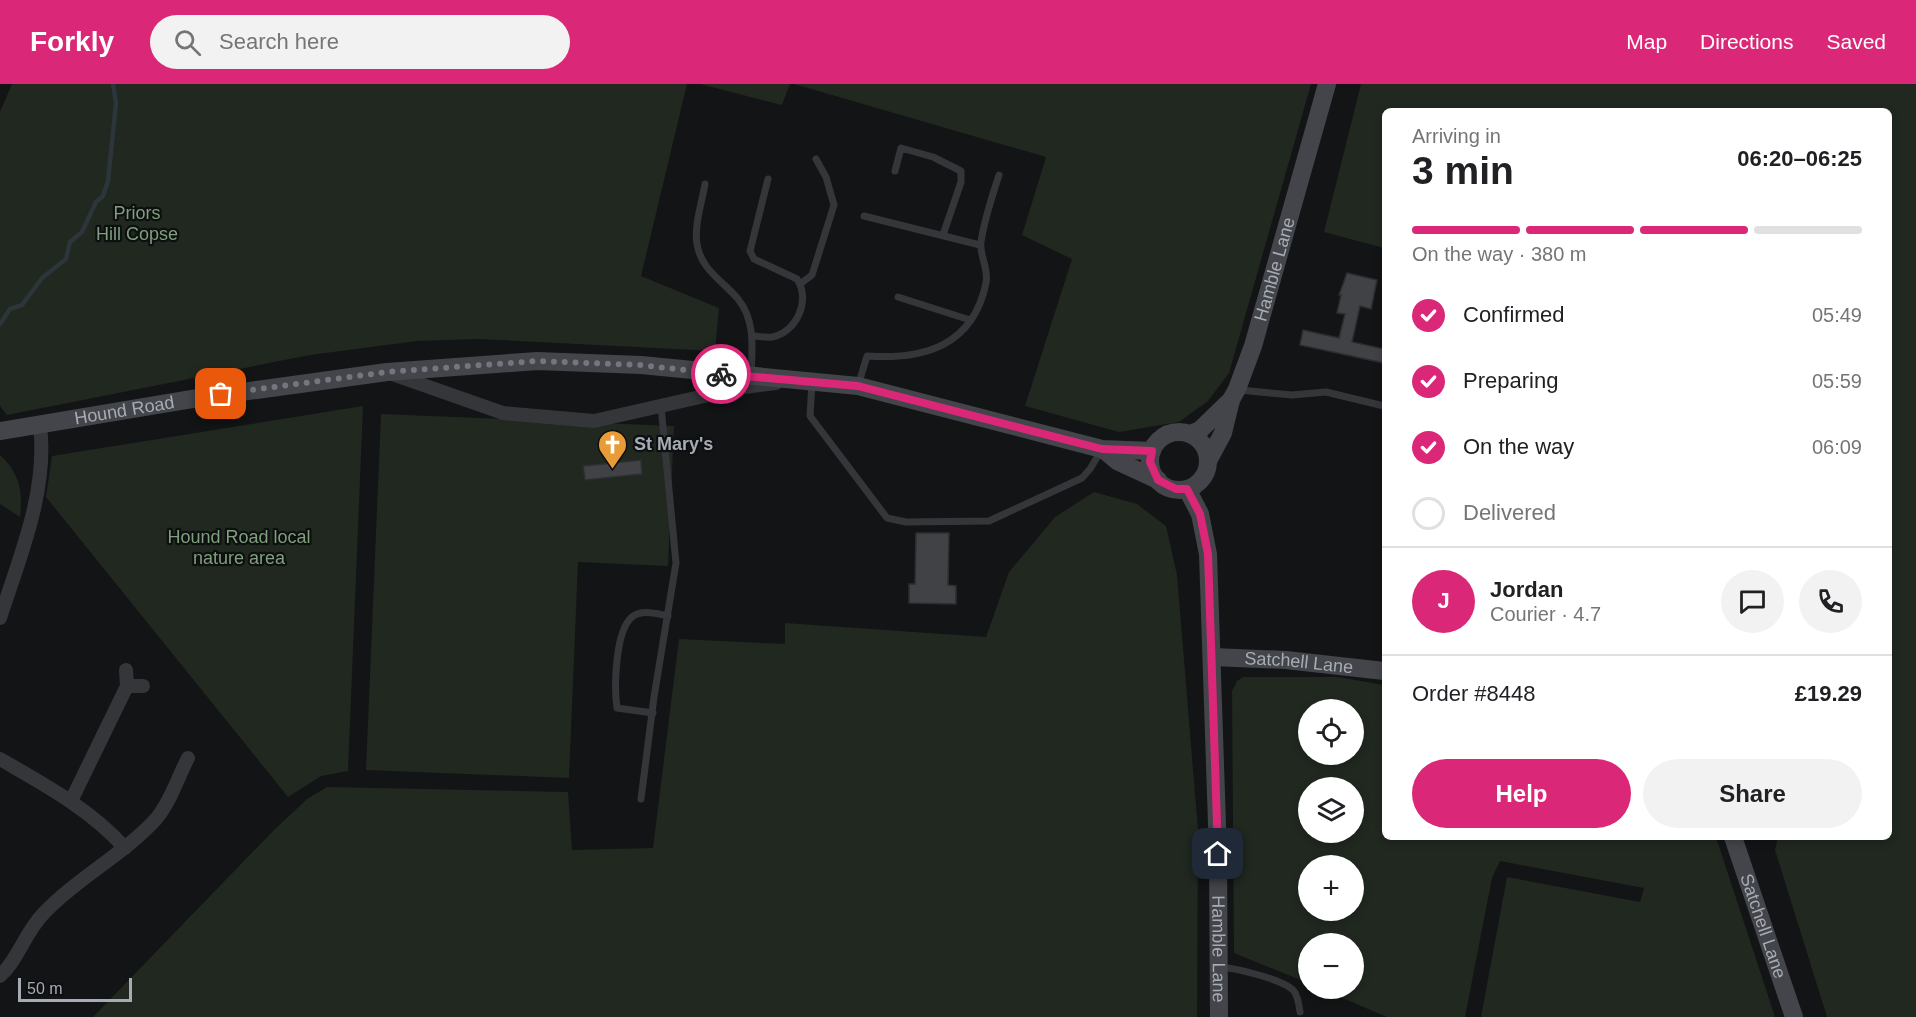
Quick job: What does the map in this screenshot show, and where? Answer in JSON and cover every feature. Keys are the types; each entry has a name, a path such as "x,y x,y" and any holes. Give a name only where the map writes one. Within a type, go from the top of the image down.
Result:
{"street":[{"name":"Hamble Lane","path":"1190,434 1200,430 1234,395 1253,346 1327,84"},
{"name":"Hound Road","path":"0,431 198,398 387,372 537,361 640,365 858,386 1102,449 1152,451"},
{"path":"387,372 503,413 525,417 594,421 744,387 806,382"},
{"path":"1102,449 1117,461 1176,489 1187,489 1204,475 1208,461 1223,433 1234,395"},
{"path":"0,618 36,501 42,471 40,425"},
{"path":"1158,480 1150,462 1152,451 1160,439 1169,434 1179,432 1190,434 1202,442 1208,461"},
{"name":"Hamble Lane","path":"1187,489 1200,514 1208,554 1220,967 1219,1017"},
{"name":"Satchell Lane","path":"1212,657 1286,660 1382,671"},
{"path":"71,801 127,686 126,670"},
{"path":"127,686 143,686"},
{"path":"0,976 6,970 28,930 46,910 125,848 157,817 188,758"},
{"path":"0,759 71,801 106,826 125,848"},
{"name":"Satchell Lane","path":"1734,840 1794,1017"}],"lane":[{"path":"895,171 901,148 933,156 961,171 961,182 943,235"},
{"path":"800,284 812,275 834,206 826,177 816,159"},
{"path":"858,386 867,356 896,358 933,351 958,337 970,320 980,303 987,281 986,262 980,245 999,175"},
{"path":"753,336 772,337 794,323 802,309 800,284 791,275 754,259 750,251 768,179"},
{"path":"705,184 697,244 712,274 738,300 753,336 751,377"},
{"path":"864,216 980,245"},
{"path":"898,297 970,320"},
{"path":"806,382 810,416 887,518 906,522 989,521 1082,478 1102,449"},
{"path":"1234,395 1292,395 1326,392 1382,406"},
{"path":"641,799 676,563 661,406"},
{"path":"653,713 617,708 615,697 620,637 632,617 646,612 668,616"},
{"path":"1220,967 1257,975 1289,987 1296,996 1300,1012"}],"green space":[{"name":"Priors Hill Copse","path":"12,84 687,84 641,276 719,308 715,351 478,339 417,341 310,355 7,415 0,406 0,112"},
{"path":"700,84 790,84 782,105"},
{"path":"794,84 1311,84 1229,373 1208,401 1179,422 1119,432 1025,406 1072,259 1022,235 1046,157"},
{"path":"1361,84 1916,84 1916,1017 1827,1017 1775,850 1777,840 1892,840 1892,108 1382,108 1382,247 1324,232"},
{"name":"Hound Road local nature area","path":"363,406 348,771 321,776 288,797 46,497 52,456"},
{"path":"381,414 674,426 668,566 578,562 569,778 366,770"},
{"path":"0,455 12,469 19,483 20,517 0,504"},
{"path":"1094,492 1137,504 1166,526 1177,575 1198,830 1197,1017 93,1017 274,830 307,799 327,787 568,792 572,850 653,848 679,639 785,644 785,623 986,637 1009,572 1055,517"},
{"path":"1243,677 1338,677 1382,685 1382,840 1717,840 1775,1017 1481,1017 1507,877 1640,902 1644,888 1500,861 1492,878 1465,1017 1387,1017 1345,999 1364,999 1364,933 1298,933 1298,979 1234,953 1232,691 1237,681"}],"building":[{"path":"1347,273 1377,280 1371,309 1360,306 1352,342 1382,349 1382,363 1300,345 1303,330 1339,338 1345,314 1337,313 1341,295 1339,295"},
{"name":"St Mary's","path":"641,460 642,474 585,480 583,466"},
{"path":"916,533 949,533 948,585 956,586 956,604 909,603 909,584 915,584"}],"waterway":[{"path":"0,324 10,309 22,305 42,278 66,259 70,242 82,232 96,202 103,196 108,181 116,103 113,84"}],"way so far":[{"path":"221,394 387,372 537,361 640,365 721,374"}],"place":[{"name":"St Mary's","path":"613,470"}],"route":[{"path":"721,374 858,386 1102,449 1152,451 1150,462 1158,480 1166,486 1187,489 1200,514 1208,554 1218,854"}]}
